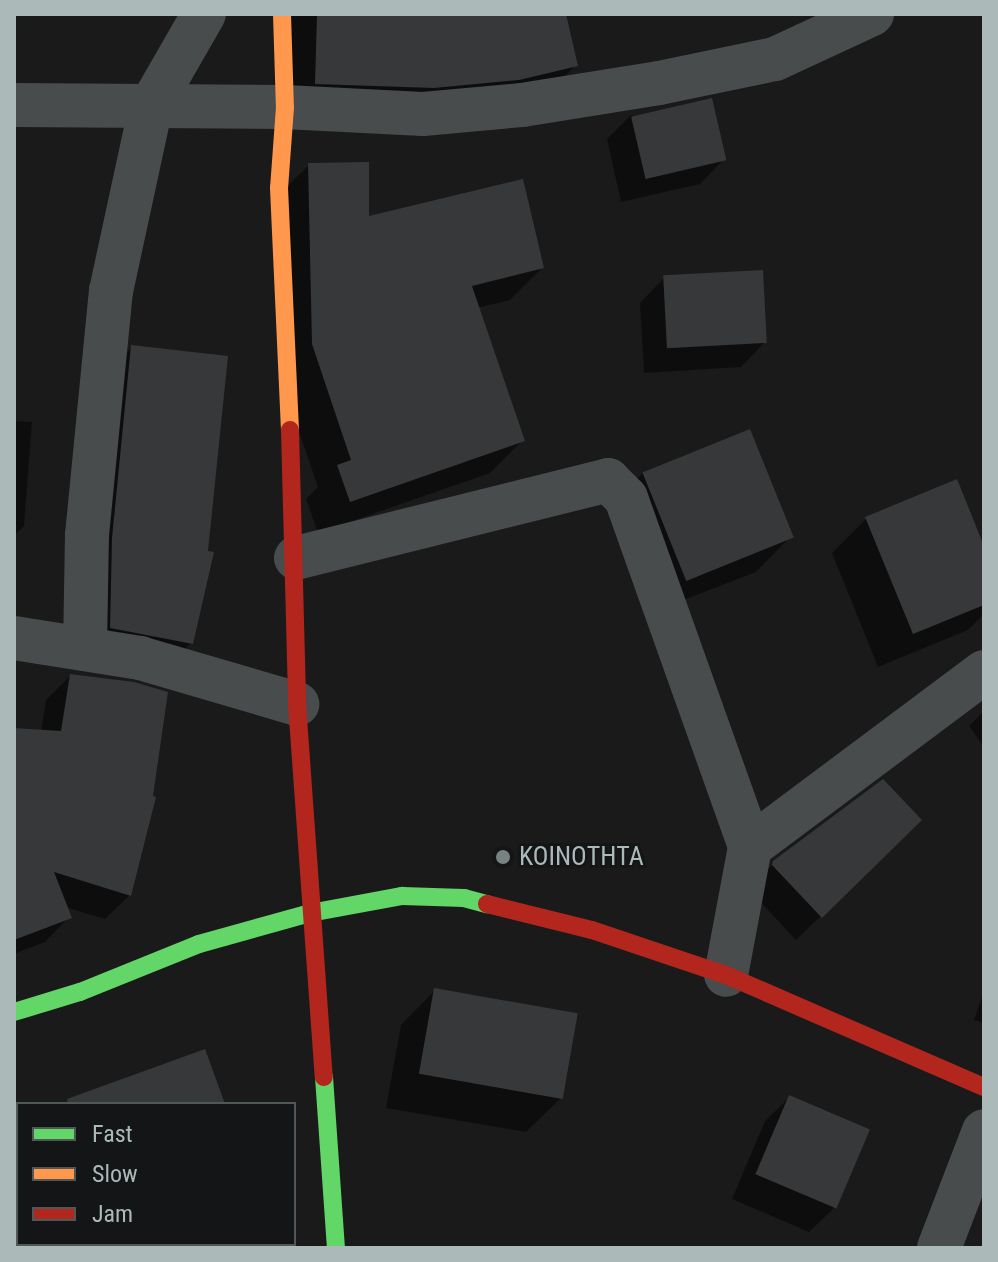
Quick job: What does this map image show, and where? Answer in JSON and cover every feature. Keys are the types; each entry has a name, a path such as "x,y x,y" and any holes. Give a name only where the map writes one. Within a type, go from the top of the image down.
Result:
{"street":[{"path":"85,649 87,535 111,291 151,106 204,14"},
{"path":"282,14 285,107 279,188 296,558 297,704 310,913 335,1194 336,1248"},
{"path":"14,105 285,107 423,114 522,105 659,83 775,59 872,14"},
{"path":"296,558 608,480 626,498 750,847 726,975"},
{"path":"14,638 140,658 297,704"},
{"path":"750,847 984,672"},
{"path":"14,1012 80,992 199,944 310,913 402,896 464,898 592,930 726,975 984,1087"},
{"path":"939,1248 984,1131"}],"building":[{"path":"317,14 566,14 578,66 519,80 434,88 315,84"},
{"path":"712,98 726,160 646,179 631,117"},
{"path":"369,162 369,216 523,179 544,268 472,286 525,441 350,502 337,465 351,460 312,344 308,163"},
{"path":"763,270 767,343 667,348 663,275"},
{"path":"131,345 228,356 208,551 214,552 193,644 110,628 112,538"},
{"path":"750,429 794,537 686,581 642,472"},
{"path":"957,479 984,546 984,605 913,634 865,517"},
{"path":"70,674 134,682 168,692 153,796 156,797 131,896 54,872 72,918 14,940 14,728 61,731"},
{"path":"883,779 922,820 822,918 772,865 773,861"},
{"path":"434,988 578,1013 563,1099 419,1074"},
{"path":"205,1049 224,1102 68,1102 67,1099"},
{"path":"789,1095 870,1129 836,1209 755,1174"}],"traffic: fast":[{"path":"14,1012 80,992 199,944 310,913 402,896 464,898 487,904"},
{"path":"324,1077 336,1248"}],"traffic: slow":[{"path":"282,14 285,107 279,188 290,430"}],"traffic: jam":[{"path":"290,430 297,704 324,1077"},
{"path":"487,904 592,930 726,975 984,1087"}],"place":[{"name":"ΚΟΙΝΟΤΗΤΑ","path":"503,857"}]}
